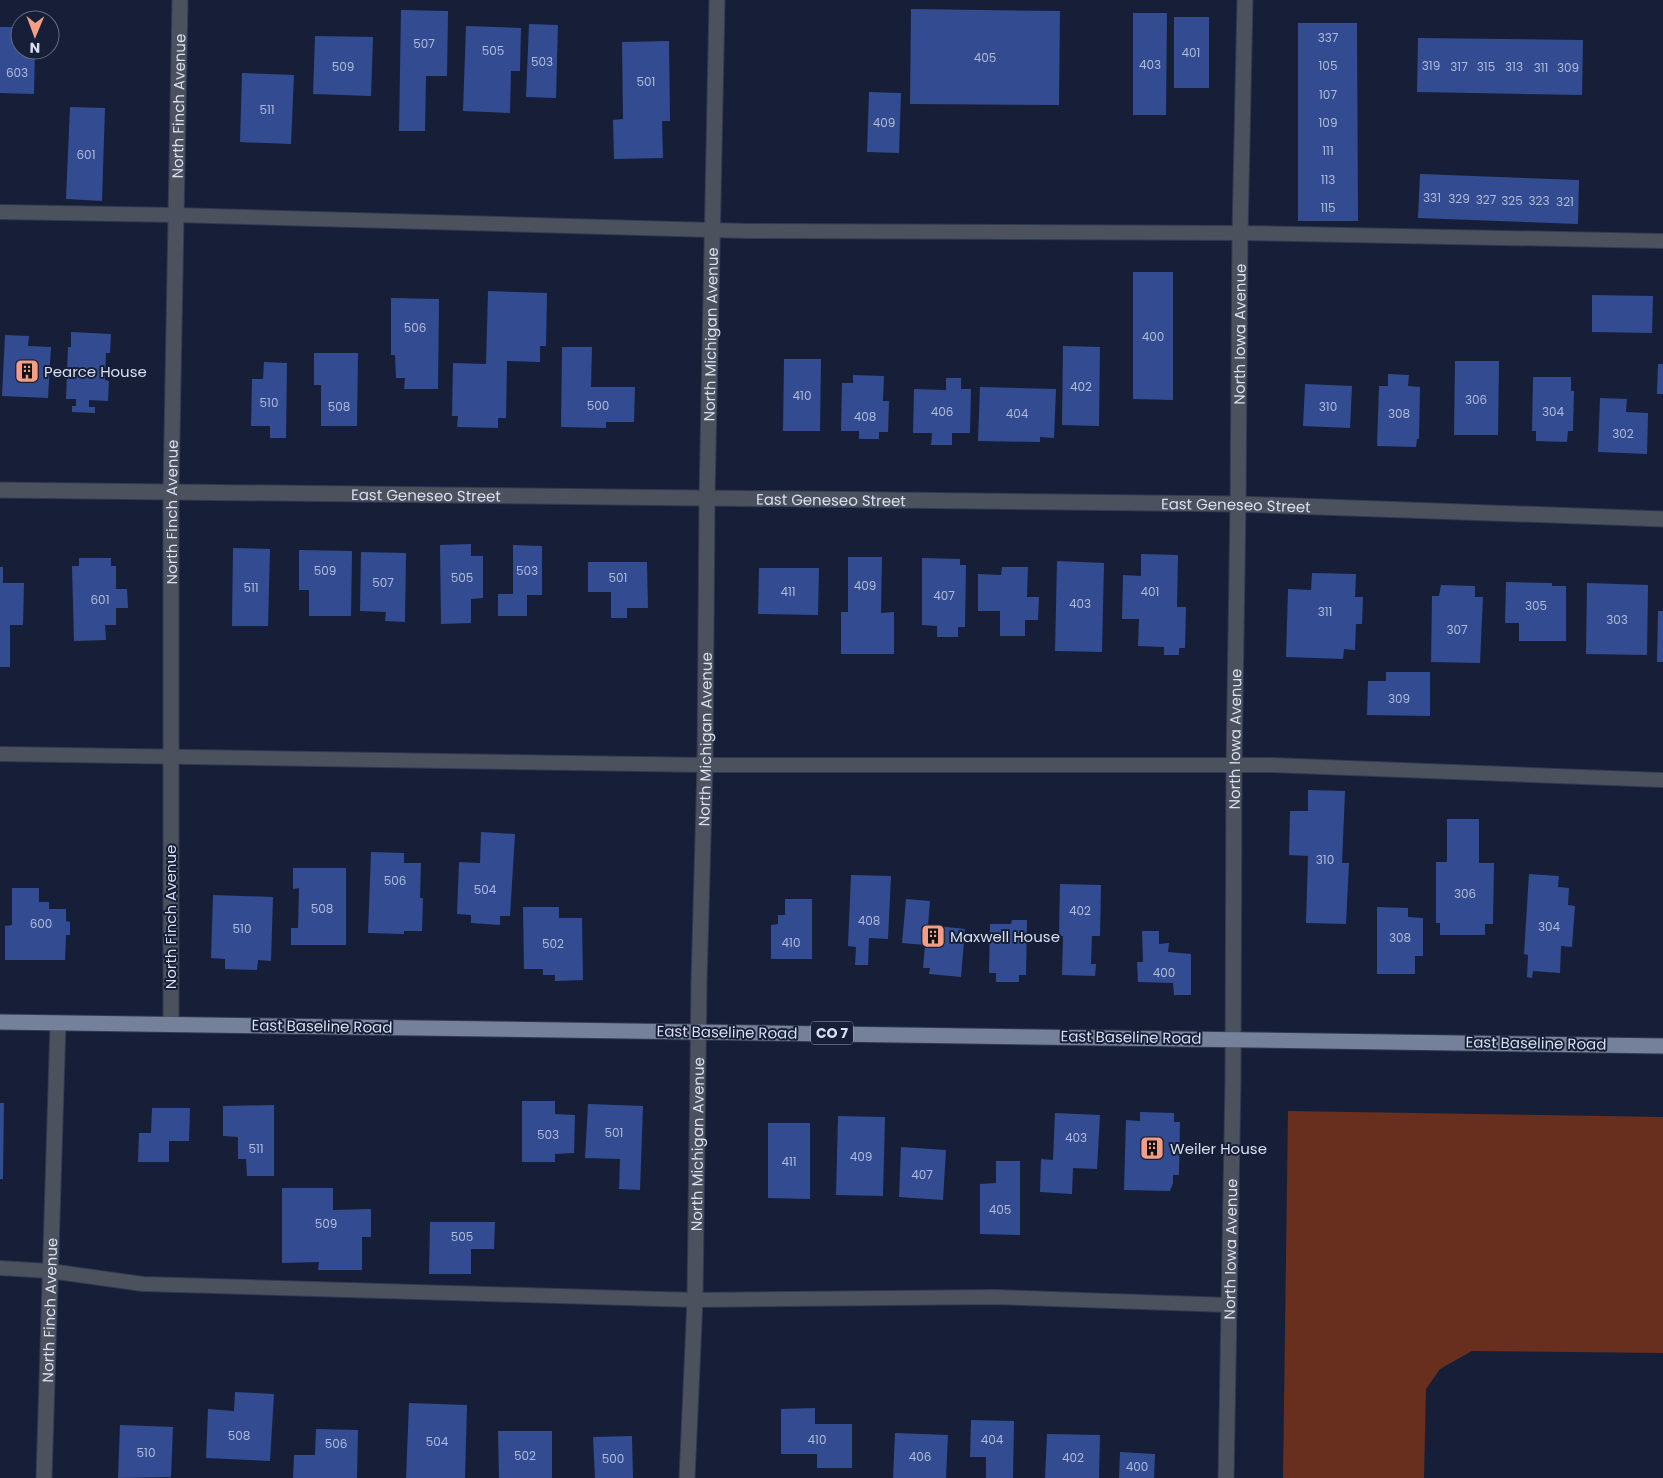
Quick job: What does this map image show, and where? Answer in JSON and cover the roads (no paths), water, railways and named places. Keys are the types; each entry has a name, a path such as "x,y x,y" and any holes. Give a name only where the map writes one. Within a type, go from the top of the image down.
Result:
{"main road":[{"name":"East Baseline Road","path":"0,1022 1233,1038 1663,1046"}],"street":[{"name":"North Finch Avenue","path":"171,1024 171,491 180,0"},
{"name":"North Michigan Avenue","path":"687,1478 695,1300 698,1031 705,765 707,498 717,0"},
{"name":"North Iowa Avenue","path":"1226,1478 1233,1038 1240,233 1245,0"},
{"name":"East Geneseo Street","path":"0,490 1238,504 1663,519"},
{"name":"North Finch Avenue","path":"44,1478 58,1023"}],"lane":[{"path":"0,212 712,230 1240,233 1663,241"},
{"path":"0,754 705,765 1270,765 1663,780"},
{"path":"0,1268 50,1271 143,1284 695,1300 994,1297 1229,1305"}],"place":[{"name":"Pearce House","path":"27,371"},
{"name":"Maxwell House","path":"933,936"},
{"name":"Weiler House","path":"1152,1148"}]}
